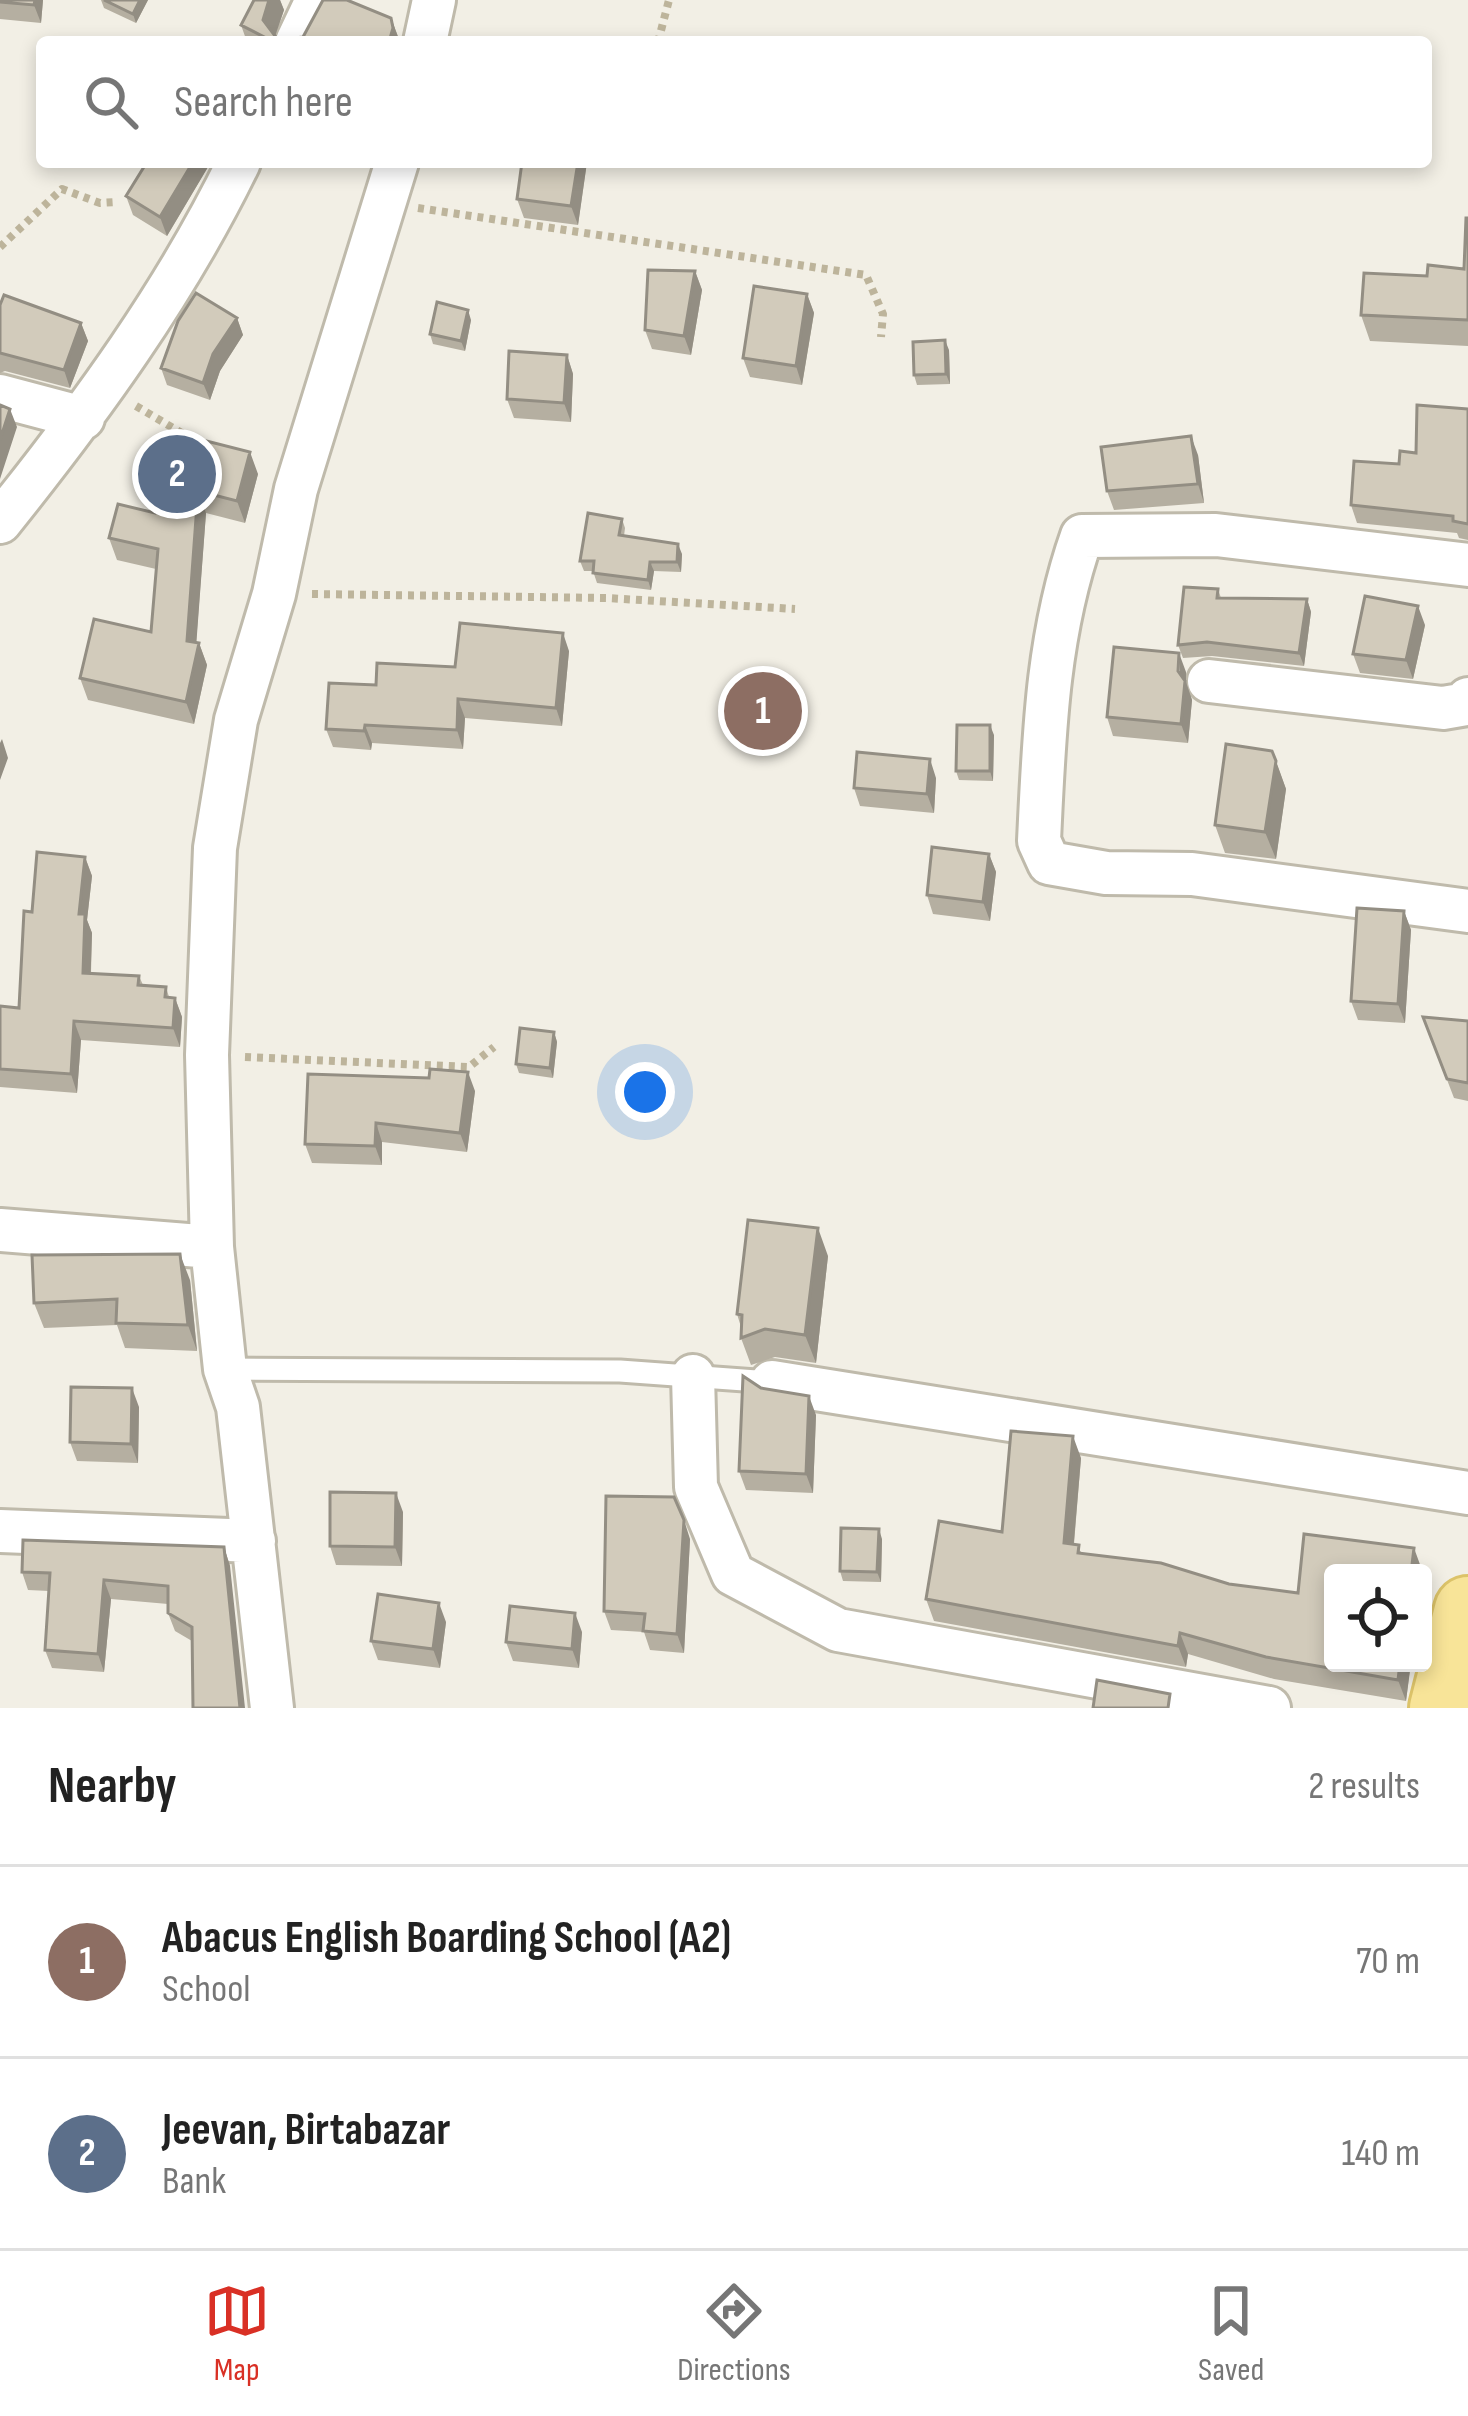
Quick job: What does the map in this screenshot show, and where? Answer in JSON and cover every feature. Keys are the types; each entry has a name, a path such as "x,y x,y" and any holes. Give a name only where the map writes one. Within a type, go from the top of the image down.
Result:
{"main road":[{"path":"1443,1708 1468,1610"}],"street":[{"path":"300,36 317,0"},
{"path":"426,36 434,0"},
{"path":"0,522 94,402 167,290 235,168"},
{"path":"272,1708 238,1407 225,1369 212,1247 207,1055 215,848 236,720 274,594 296,489 396,168"},
{"path":"0,396 94,402"},
{"path":"1468,565 1216,535 1082,536 1066,580 1047,682 1040,841 1049,863 1106,873 1192,874 1468,910"},
{"path":"1208,681 1443,708 1467,704 1468,699"},
{"path":"0,1230 212,1247"},
{"path":"693,1376 696,1487 733,1574 838,1630 1269,1708"},
{"path":"772,1382 1468,1493"},
{"path":"0,1531 254,1541"}],"lane":[{"path":"225,1369 693,1376 772,1382"}],"path":[{"path":"660,36 669,0"},
{"path":"0,248 62,189 100,203 116,202"},
{"path":"387,203 866,275 884,314 881,337"},
{"path":"94,402 201,440"},
{"path":"274,594 606,598 795,609"},
{"path":"207,1055 469,1067 494,1047"}],"building":[{"path":"0,0 35,0 34,5"},
{"path":"104,0 140,0 133,14"},
{"path":"254,0 269,0 263,20 275,36 262,36 241,25"},
{"path":"323,0 347,0 391,18 391,36 304,36"},
{"path":"143,168 189,168 160,217 126,196"},
{"path":"521,168 577,168 571,206 517,199"},
{"path":"1466,218 1468,320 1361,315 1364,273 1427,276 1428,265 1464,269"},
{"path":"648,270 695,271 684,336 645,330"},
{"path":"754,286 807,294 796,366 743,358"},
{"path":"196,293 237,318 213,354 203,383 161,368 178,321"},
{"path":"4,295 81,323 64,370 0,353"},
{"path":"437,302 468,310 461,341 430,334"},
{"path":"945,340 946,374 914,375 913,342"},
{"path":"509,351 567,355 564,403 507,399"},
{"path":"0,405 10,409 0,440"},
{"path":"1417,405 1468,409 1468,524 1453,521 1453,516 1351,505 1354,461 1399,464 1400,451 1416,453"},
{"path":"175,433 250,452 237,501 198,491 187,641 199,643 186,702 80,678 94,619 151,632 158,549 109,538 118,504 155,513"},
{"path":"1191,436 1198,484 1107,491 1101,447"},
{"path":"588,513 622,519 619,535 678,544 677,562 650,562 648,580 593,573 594,561 580,561"},
{"path":"1184,587 1218,589 1217,598 1307,599 1299,653 1207,642 1178,645"},
{"path":"1365,596 1418,606 1406,660 1353,654"},
{"path":"460,623 563,633 556,708 458,699 457,730 365,725 364,731 326,729 329,683 376,685 377,663 455,667"},
{"path":"1114,647 1179,653 1178,671 1185,681 1181,724 1107,717"},
{"path":"957,725 990,725 990,771 956,771"},
{"path":"1226,744 1272,751 1276,761 1265,832 1215,825"},
{"path":"857,752 930,759 927,794 854,788"},
{"path":"932,847 989,854 983,902 927,895"},
{"path":"37,852 85,857 79,914 85,914 83,973 139,976 138,985 166,987 165,997 175,998 173,1028 74,1021 71,1074 0,1069 0,1006 19,1008 24,911 32,912"},
{"path":"1357,908 1404,911 1398,1004 1351,1001"},
{"path":"1423,1017 1468,1021 1468,1083 1447,1079"},
{"path":"520,1028 554,1032 550,1068 516,1064"},
{"path":"430,1069 468,1072 460,1133 376,1123 375,1146 305,1144 308,1074 429,1078"},
{"path":"748,1220 818,1228 805,1335 765,1329 741,1338 742,1315 737,1314"},
{"path":"180,1254 188,1325 116,1323 117,1299 34,1303 32,1255"},
{"path":"743,1376 761,1388 809,1396 806,1474 739,1471"},
{"path":"71,1387 132,1388 131,1444 70,1442"},
{"path":"1011,1431 1073,1436 1064,1543 1079,1545 1078,1553 1161,1563 1229,1584 1298,1593 1304,1534 1414,1548 1412,1564 1324,1564 1324,1667 1180,1633 1178,1646 926,1599 939,1521 1002,1532"},
{"path":"330,1492 396,1493 395,1547 330,1546"},
{"path":"606,1496 674,1497 684,1520 677,1634 643,1631 645,1614 604,1611"},
{"path":"841,1528 879,1529 877,1572 840,1571"},
{"path":"23,1540 224,1547 240,1708 193,1708 192,1627 168,1613 168,1586 104,1580 98,1654 45,1650 50,1573 22,1572"},
{"path":"378,1594 439,1603 433,1649 371,1641"},
{"path":"510,1606 575,1613 572,1649 506,1642"},
{"path":"1352,1672 1399,1672 1398,1680"},
{"path":"1097,1680 1170,1694 1168,1708 1093,1708"}],"place":[{"name":"Jeevan, Birtabazar","path":"177,474"},
{"name":"Abacus English Boarding School (A2)","path":"763,711"}]}
